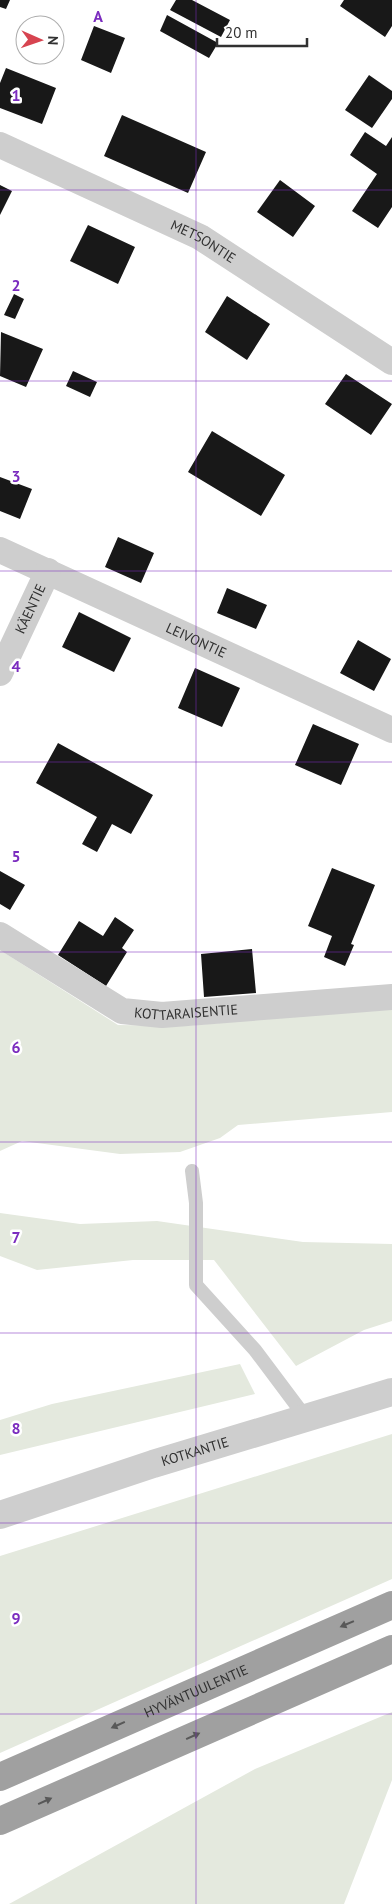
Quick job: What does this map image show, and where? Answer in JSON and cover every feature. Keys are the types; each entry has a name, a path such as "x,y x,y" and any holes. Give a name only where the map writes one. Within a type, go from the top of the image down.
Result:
{"highway":[{"name":"HYVÄNTUULENTIE","path":"0,1777 392,1605"},
{"path":"0,1821 392,1649"}],"street":[{"name":"METSONTIE","path":"0,145 200,238 392,362"},
{"name":"LEIVONTIE","path":"0,550 392,730"},
{"name":"KÄENTIE","path":"0,673 48,571"},
{"name":"KOTTARAISENTIE","path":"0,935 122,1011 162,1015 392,997"},
{"name":"KOTKANTIE","path":"0,1515 153,1464 392,1392"}],"lane":[{"path":"192,1171 196,1203 196,1285 255,1350 306,1418"}],"shaded area":[{"path":"0,950 118,1025 185,1026 392,1008 392,1112 238,1125 220,1138 180,1152 120,1154 22,1141 0,1151"},
{"path":"0,1213 80,1224 157,1221 303,1242 392,1244 392,1321 364,1330 296,1366 214,1260 133,1260 37,1270 0,1256"},
{"path":"240,1364 255,1394 0,1455 0,1420 52,1404"},
{"path":"392,1434 392,1579 0,1753 0,1556"},
{"path":"392,1712 392,1780 344,1904 9,1904 255,1769"}],"building":[{"path":"0,0 10,0 6,9 0,7"},
{"path":"176,0 192,0 230,20 221,37 170,10"},
{"path":"344,0 392,0 392,26 385,37 340,6"},
{"path":"167,15 218,43 209,58 160,31"},
{"path":"94,26 125,38 111,73 81,60"},
{"path":"6,68 56,88 42,124 0,108 0,83"},
{"path":"369,75 392,91 392,99 372,128 345,110"},
{"path":"122,115 206,152 188,193 104,156"},
{"path":"365,132 386,146 392,137 392,207 378,228 352,211 377,174 350,155"},
{"path":"280,180 315,206 293,237 257,212"},
{"path":"0,185 12,191 0,215"},
{"path":"88,225 135,247 118,284 70,261"},
{"path":"14,294 24,299 15,319 4,315"},
{"path":"227,296 270,324 247,360 205,332"},
{"path":"1,332 43,349 26,387 0,376"},
{"path":"73,371 97,382 90,397 66,386"},
{"path":"346,374 392,404 371,435 325,404"},
{"path":"212,431 285,475 261,516 188,472"},
{"path":"0,477 32,489 20,519 0,511"},
{"path":"118,537 154,553 141,583 105,567"},
{"path":"227,588 267,605 256,629 217,613"},
{"path":"79,612 131,638 114,672 62,647"},
{"path":"358,640 391,659 374,691 340,673"},
{"path":"195,668 240,688 222,727 178,708"},
{"path":"313,724 359,744 341,785 295,765"},
{"path":"58,743 153,795 131,834 112,824 97,852 82,844 97,817 36,783"},
{"path":"332,868 375,885 351,944 354,945 345,966 324,957 332,936 308,926"},
{"path":"0,871 25,885 10,910 0,904"},
{"path":"115,917 134,930 122,948 127,952 106,986 58,955 79,921 103,936"},
{"path":"252,949 256,993 204,997 201,954"}]}
